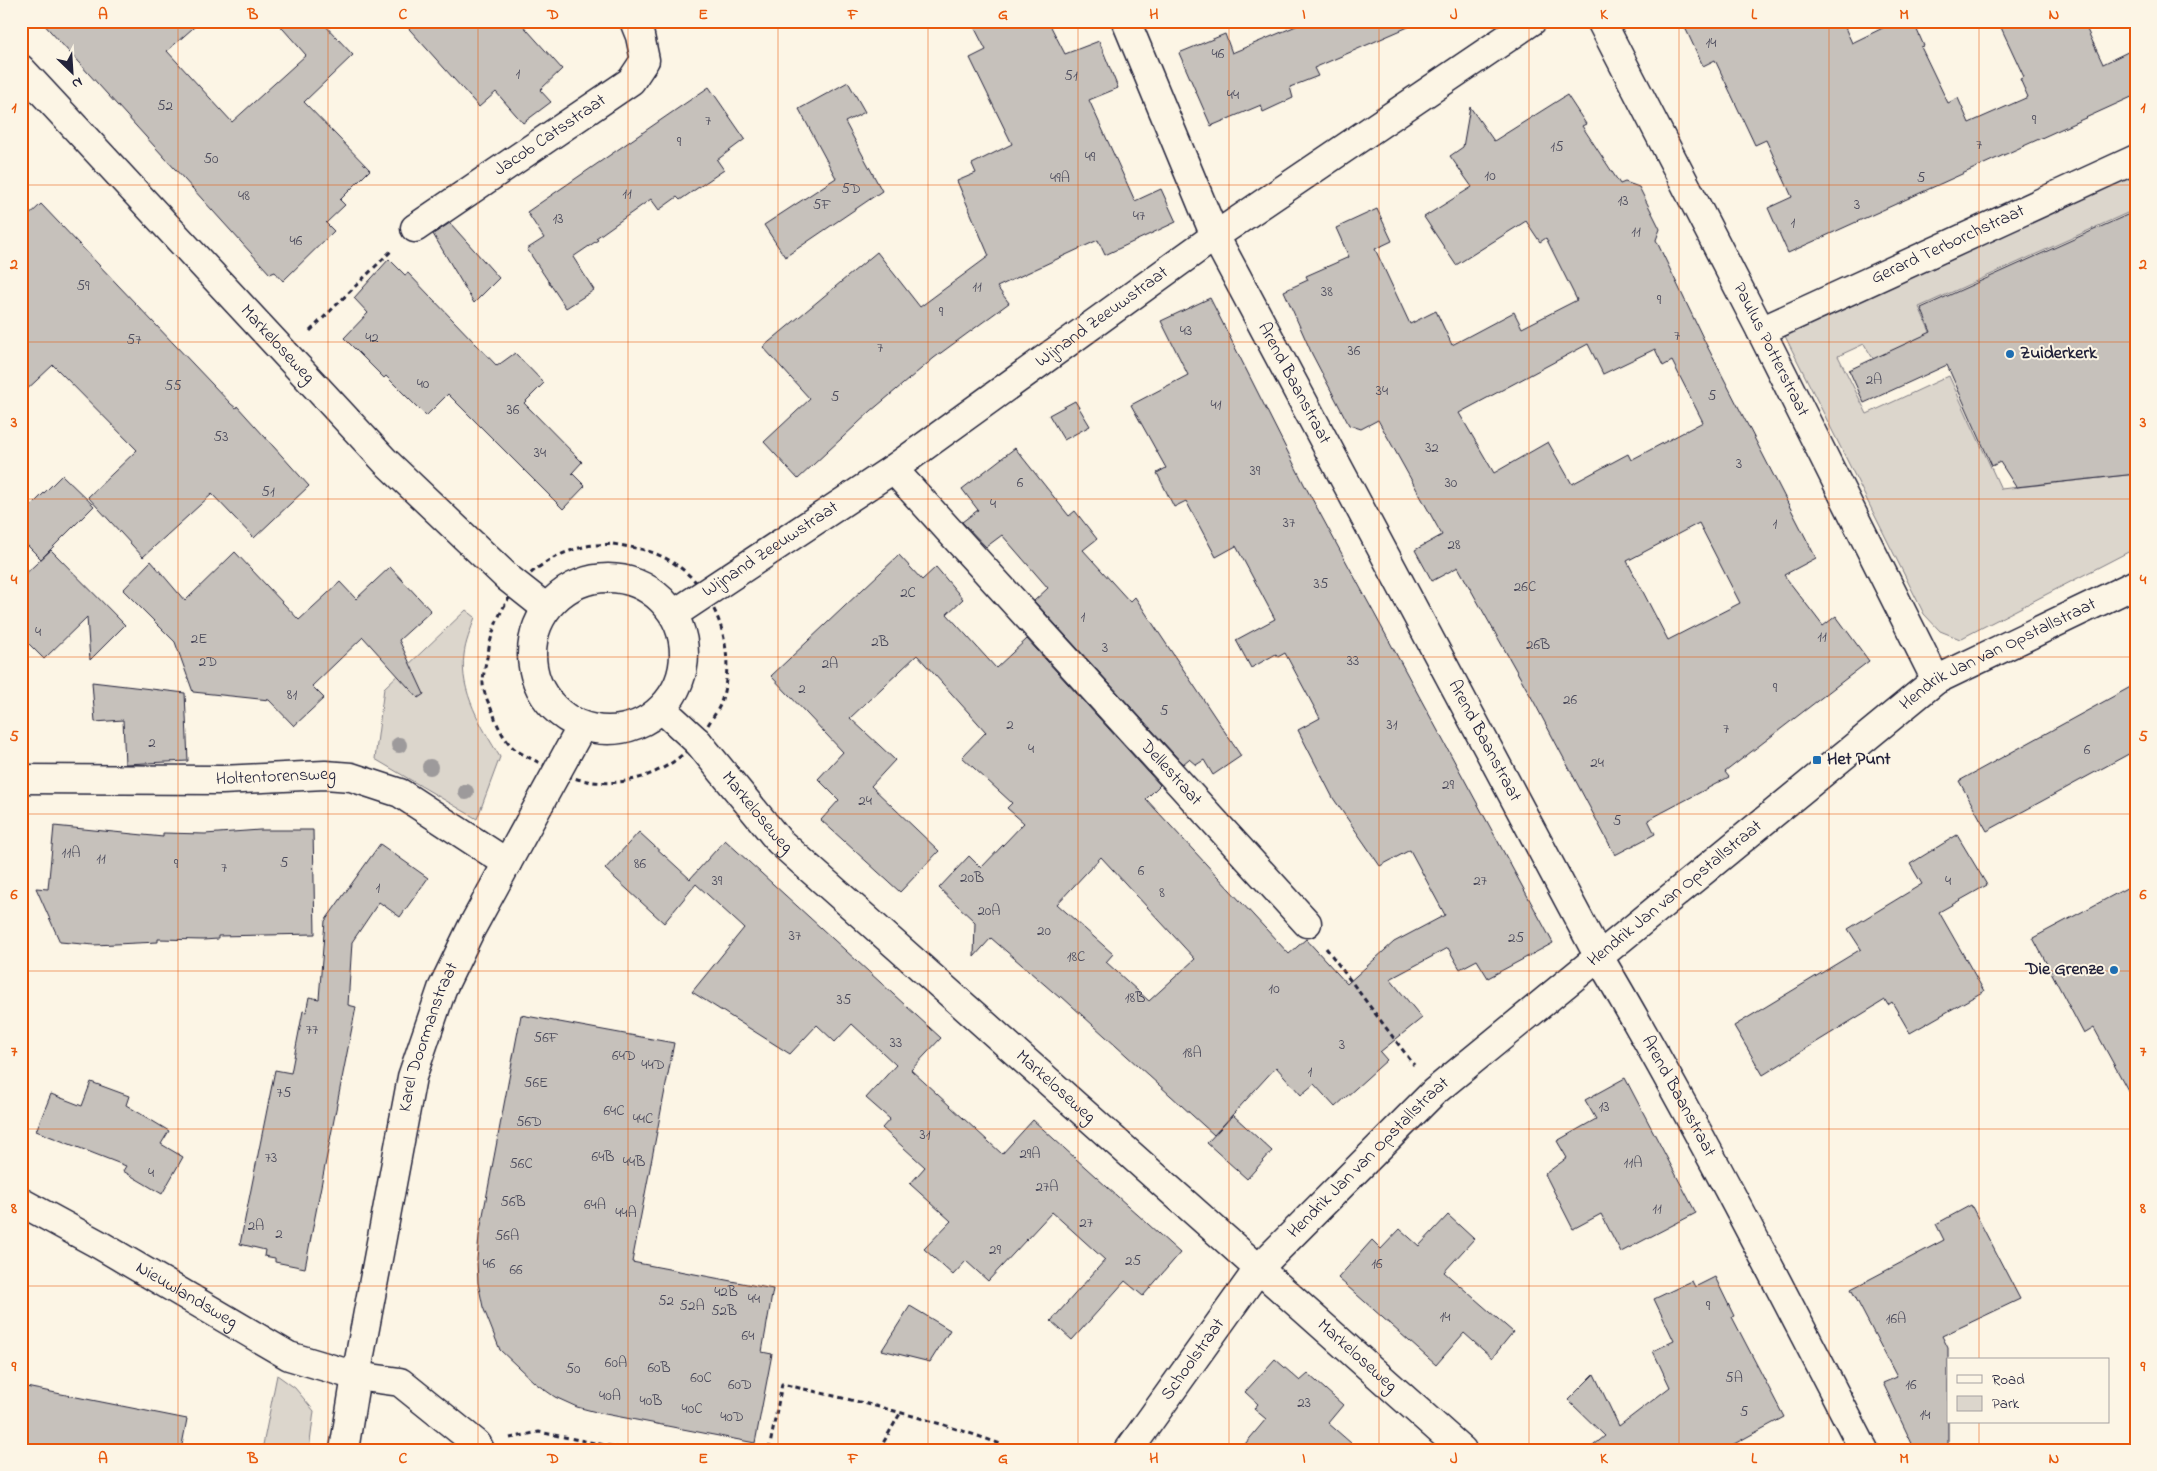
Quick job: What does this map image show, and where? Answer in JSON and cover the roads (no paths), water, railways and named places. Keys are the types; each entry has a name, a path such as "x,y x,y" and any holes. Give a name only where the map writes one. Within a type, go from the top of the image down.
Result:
{"street":[{"name":"Jacob Catsstraat","path":"415,228 631,81 644,60 640,36 634,21"},
{"name":"Arend Baanstraat","path":"1126,21 1215,236 1598,957 1655,1052 1736,1202 1864,1450"},
{"name":"Wijnand Zeeuwstraat","path":"674,614 893,469 1215,236 1532,21"},
{"name":"Paulus Potterstraat","path":"1601,21 1761,330 1936,680"},
{"name":"Markeloseweg","path":"21,69 385,461 508,578 546,608"},
{"name":"Gerard Terborchstraat","path":"1761,330 2136,159"},
{"name":"Dellestraat","path":"893,469 1307,923"},
{"path":"605,578 635,582 656,594 674,614 682,633 685,660 677,688 662,709 636,726 608,731 582,726 569,720 549,703 534,673 532,647 546,608 579,583 605,578"},
{"name":"Hendrik Jan van Opstallstraat","path":"1259,1268 1434,1092 1936,680 2136,584"},
{"name":"Markeloseweg","path":"662,709 698,742 779,841 1462,1450"},
{"name":"Karel Doormanstraat","path":"344,1450 356,1376 412,1078 442,989 471,929 582,726"},
{"name":"Holtentorensweg","path":"21,779 222,780 351,776 400,793 507,863"},
{"name":"Nieuwlandsweg","path":"21,1202 100,1245 289,1356 356,1376"},
{"name":"Schoolstraat","path":"1129,1450 1259,1268"},
{"path":"356,1376 400,1382 479,1447"}],"place":[{"name":"Zuiderkerk","path":"2010,354"},
{"name":"Het Punt","path":"1817,760"},
{"name":"Die Grenze","path":"2114,970"}]}
